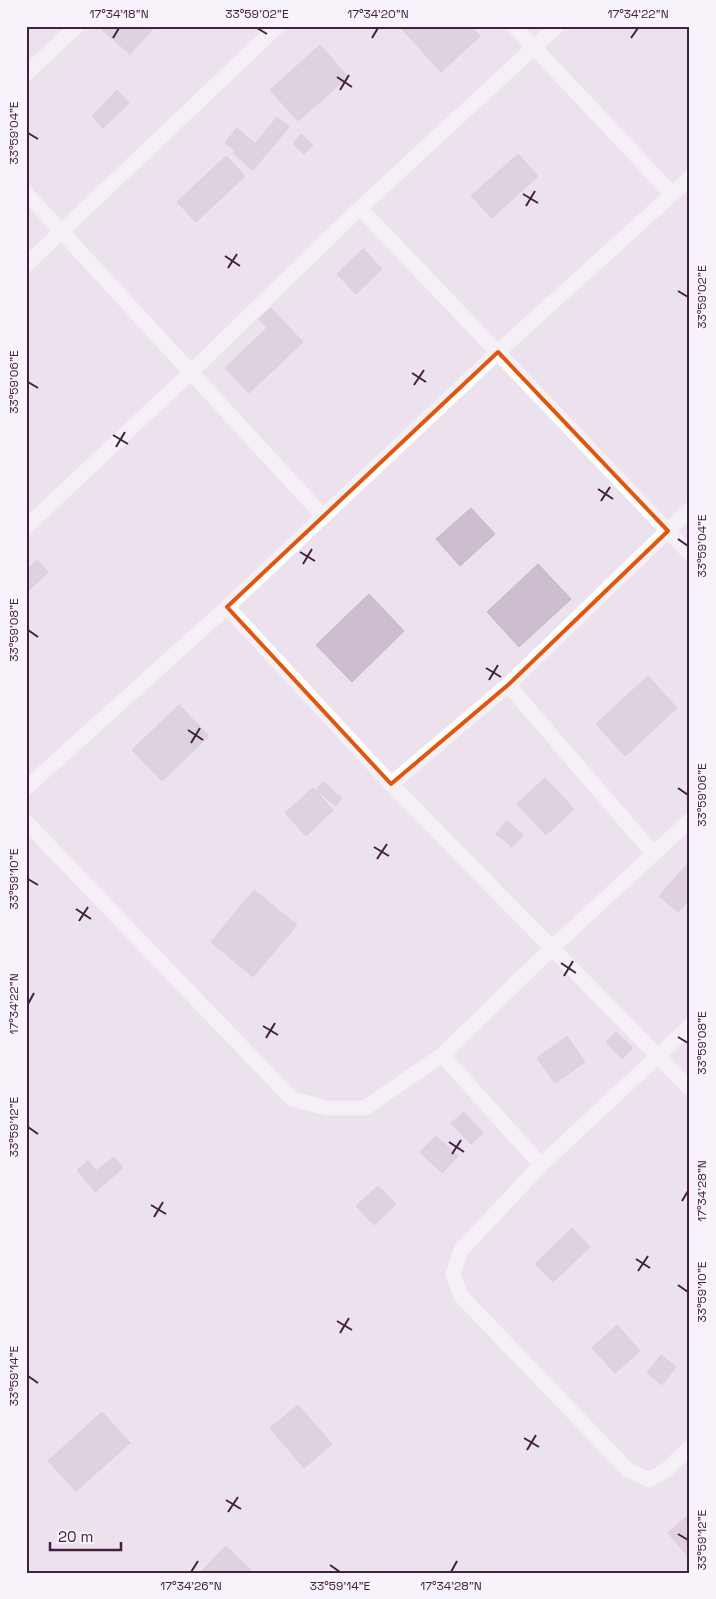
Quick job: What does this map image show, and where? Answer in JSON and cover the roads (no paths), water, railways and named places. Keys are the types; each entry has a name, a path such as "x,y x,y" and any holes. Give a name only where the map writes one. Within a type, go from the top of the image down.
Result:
{"street":[{"path":"26,74 76,26"},
{"path":"26,265 278,26"},
{"path":"514,26 672,194"},
{"path":"26,527 190,374 360,208 557,26"},
{"path":"26,788 227,607 498,352 690,178"},
{"path":"26,194 323,516"},
{"path":"360,208 690,554"},
{"path":"391,784 508,685 690,509"},
{"path":"227,607 391,784 690,1089"},
{"path":"508,685 653,853"},
{"path":"26,822 292,1099 327,1108 365,1108 442,1055 552,948 690,820"},
{"path":"690,1026 542,1165 461,1250 453,1274 461,1296 628,1470 649,1480 666,1470 690,1447"},
{"path":"442,1055 542,1165"}]}
